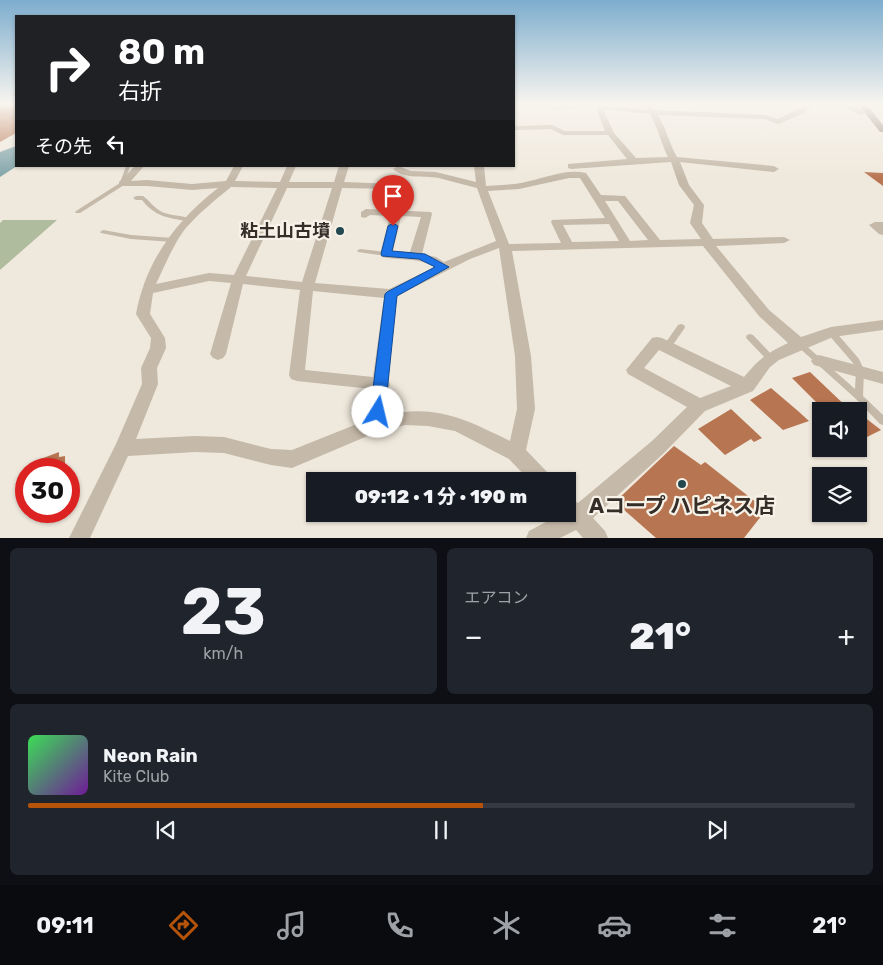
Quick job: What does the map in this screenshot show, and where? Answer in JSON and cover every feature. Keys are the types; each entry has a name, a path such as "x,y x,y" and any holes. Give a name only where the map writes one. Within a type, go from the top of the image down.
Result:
{"street":[{"path":"515,132 536,129"},
{"path":"556,129 563,133 610,133"},
{"path":"609,129 634,161"},
{"path":"661,129 663,139 674,159 684,185 699,204 696,223 707,239 707,243 764,313 798,344"},
{"path":"571,166 674,159 774,169"},
{"path":"122,184 139,167"},
{"path":"79,538 123,448 150,384 149,368 158,348 158,338 143,314 147,290 162,256 172,240 188,219 228,184 238,167"},
{"path":"218,354 238,280 292,167"},
{"path":"344,167 340,185 307,287 297,375 382,384"},
{"path":"479,167 481,187 504,246 523,356 526,409 516,453"},
{"path":"398,169 410,174 436,175 481,187 519,186 569,175 583,175 610,221 626,243"},
{"path":"122,184 147,183 192,187 228,184 393,186"},
{"path":"597,198 621,198 656,243"},
{"path":"365,215 366,212 427,214 415,256"},
{"path":"396,213 386,254 415,256 432,260 444,267"},
{"path":"568,245 556,222 610,221"},
{"path":"883,225 875,225 883,232"},
{"path":"147,290 209,277 391,294 444,267 504,246 784,240"},
{"path":"375,425 382,384 391,294"},
{"path":"576,509 658,447 699,406 747,386 771,359 798,344 831,332 883,325"},
{"path":"699,406 634,370 657,342 747,386"},
{"path":"819,361 860,370 883,378"},
{"path":"123,448 195,444 224,445 271,457 292,459 375,425 405,418 458,424 516,453 534,472"},
{"path":"576,516 598,538"},
{"path":"536,538 558,522"}],"lane":[{"path":"78,212 122,184 128,167"},
{"path":"136,198 143,198 150,209 158,213 188,219"},
{"path":"103,232 131,238 172,240"},
{"path":"360,251 386,254"},
{"path":"667,347 681,327"},
{"path":"831,332 856,361 860,370 859,397"},
{"path":"750,337 771,359"},
{"path":"798,344 859,397 883,421"}],"green space":[{"path":"3,220 57,220 0,270 0,223"}],"water":[{"path":"15,146 15,167 0,177 0,152"}],"building":[{"path":"0,129 15,129 15,134 0,142"},
{"path":"864,172 883,173 883,186"},
{"path":"810,372 842,402 816,402 792,378"},
{"path":"771,388 809,421 783,430 750,400"},
{"path":"731,409 762,438 754,442 751,439 725,455 698,429"},
{"path":"867,419 881,430 867,437"},
{"name":"Aコープ ハピネス店","path":"674,446 701,465 705,462 757,503 753,509 762,515 744,538 656,538 615,502"},
{"path":"59,452 59,457 65,456 65,458 43,458"}],"place":[{"name":"粘土山古墳","path":"340,231"},
{"name":"Aコープ ハピネス店","path":"682,484"}],"route":[{"path":"378,412 391,294 444,267 421,256 386,254 393,226"}]}
